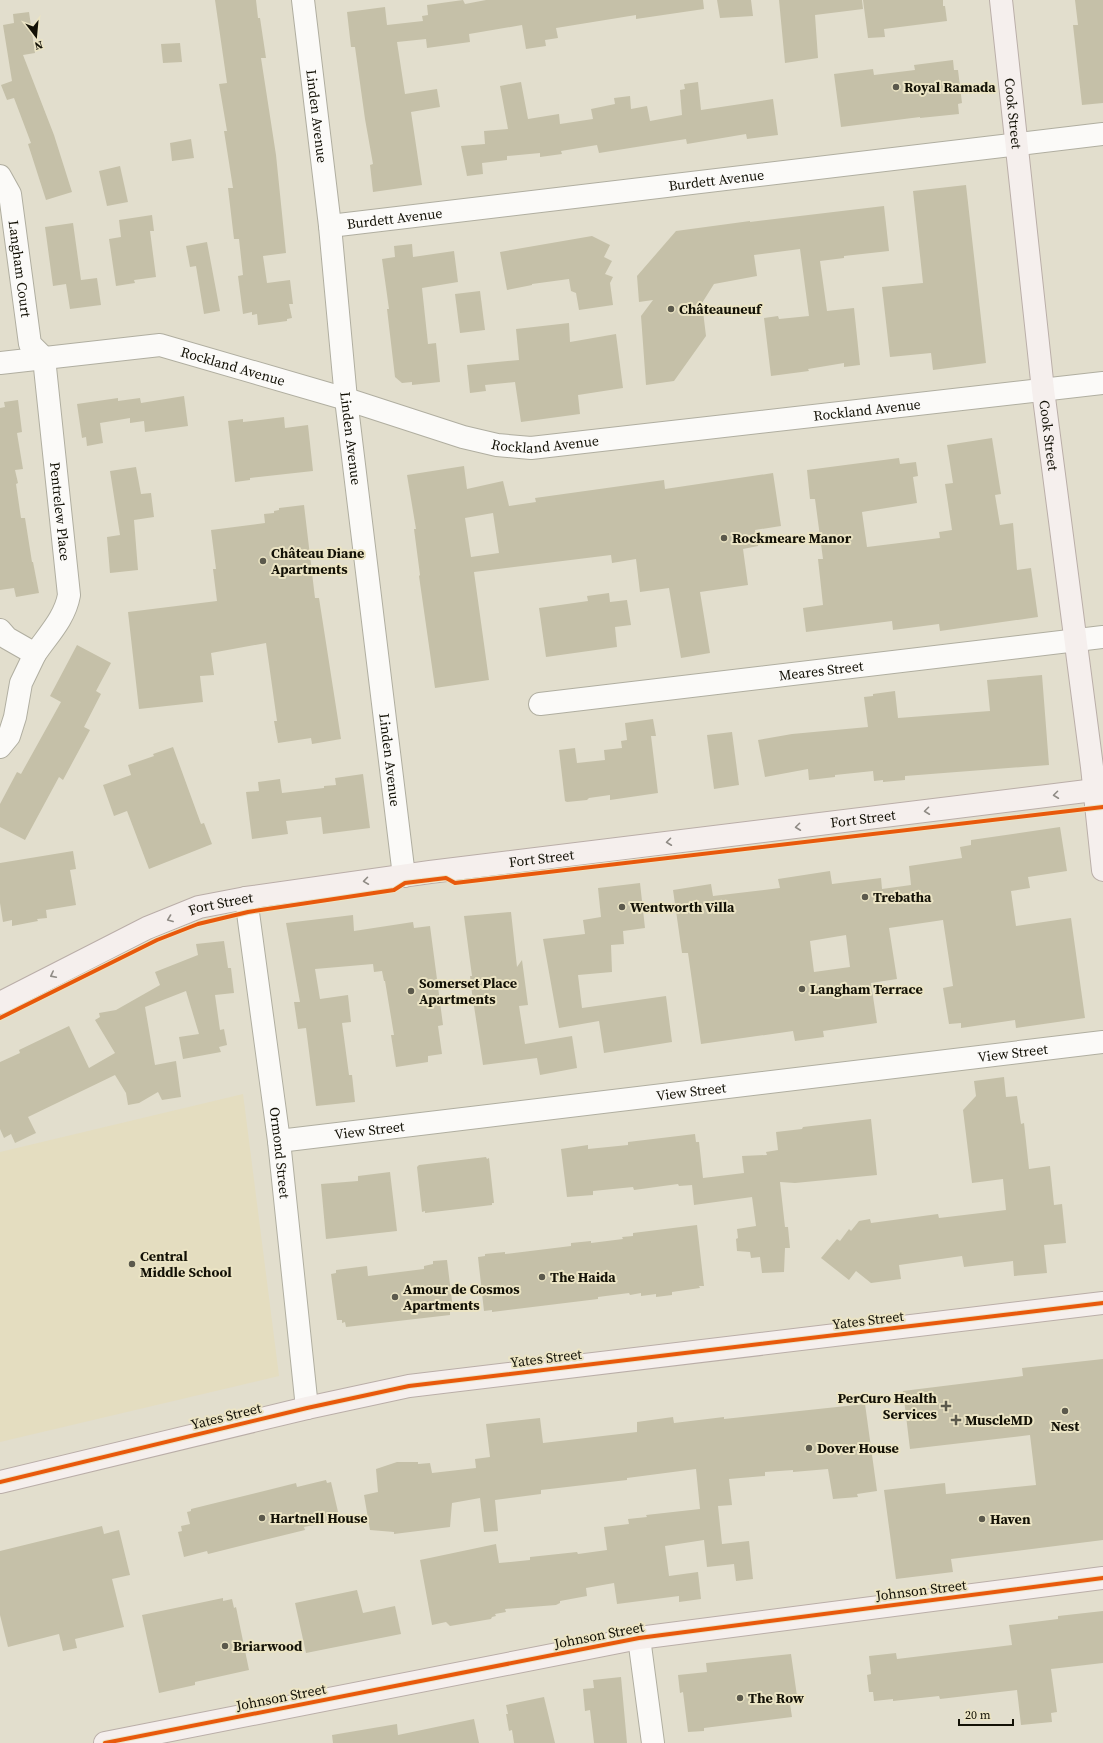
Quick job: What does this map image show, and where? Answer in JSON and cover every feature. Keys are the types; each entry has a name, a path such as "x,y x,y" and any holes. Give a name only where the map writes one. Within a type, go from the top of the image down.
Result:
{"main road":[{"name":"Cook Street","path":"1001,0 1018,144 1043,390 1076,640 1099,790 1103,870"},
{"name":"Fort Street","path":"0,1003 147,928 199,907 246,898 404,876 1099,790"},
{"name":"Yates Street","path":"0,1482 307,1408 409,1386 1103,1303"},
{"name":"Johnson Street","path":"105,1743 639,1638 1103,1578"}],"street":[{"name":"Linden Avenue","path":"303,0 330,226 346,399 404,876"},
{"name":"Burdett Avenue","path":"330,226 1103,134"},
{"name":"Langham Court","path":"0,176 10,194 30,344 44,358"},
{"name":"Rockland Avenue","path":"0,363 160,345 346,399 463,437 497,445 531,448 1103,383"},
{"name":"Pentrelew Place","path":"0,747 9,736 16,717 21,684 35,654 67,608 70,595 44,358"},
{"path":"0,630 7,638 35,654"},
{"name":"Meares Street","path":"540,704 1103,637"},
{"name":"Ormond Street","path":"246,898 279,1141 307,1408"},
{"name":"View Street","path":"279,1141 1103,1042"},
{"path":"639,1638 652,1743"}],"shaded area":[{"name":"Central Middle School","path":"243,1094 279,1376 0,1442 0,1152"}],"building":[{"path":"215,0 256,0 266,58 261,58 276,155 286,253 263,256 267,283 290,280 293,304 289,304 292,318 287,319 287,321 258,325 257,314 252,315 252,312 243,314 238,276 243,275 239,239 234,239 228,188 233,188 224,131 227,131 219,84 227,83"},
{"path":"463,0 465,4 486,0 703,0 704,9 636,19 636,15 556,28 558,38 545,40 546,46 526,49 522,25 469,34 470,42 427,48 426,39 397,42 405,94 437,89 440,107 411,112 422,185 373,192 370,165 373,164 355,47 351,47 347,12 385,7 387,25 423,21 422,16 428,15 427,5"},
{"path":"717,0 751,0 753,16 720,18"},
{"path":"779,0 862,0 863,9 815,15 818,58 785,63"},
{"path":"863,0 943,0 947,21 884,29 885,37 868,38"},
{"path":"1075,0 1103,0 1103,103 1082,105 1073,25 1078,25"},
{"path":"29,12 35,53 23,55 54,135 72,192 46,200 28,144 31,143 14,98 7,100 1,85 12,81 3,25 14,23 13,14"},
{"path":"180,43 182,62 163,63 161,44"},
{"name":"Royal Ramada","path":"953,60 954,70 958,70 962,103 958,104 959,114 920,117 841,127 834,74 873,69 874,75 915,70 914,65"},
{"path":"521,82 528,119 559,114 560,124 593,119 591,109 615,104 614,98 630,96 631,109 647,106 650,121 682,115 680,90 685,89 684,84 698,82 701,110 773,99 778,135 747,139 746,134 687,144 686,139 599,153 597,145 561,151 562,154 540,157 540,153 507,156 507,160 482,163 483,174 467,176 461,146 485,144 484,131 508,129 500,86"},
{"path":"191,139 194,158 172,161 170,143"},
{"path":"120,166 128,202 107,206 99,171"},
{"path":"966,185 986,363 933,370 931,353 890,357 882,287 923,283 913,191"},
{"path":"884,206 889,251 844,256 844,258 820,261 827,311 854,308 860,365 844,367 844,363 808,369 809,371 771,376 764,318 778,316 779,319 809,316 800,249 754,255 757,276 714,284 702,303 706,336 674,381 646,385 641,316 653,300 639,302 637,276 676,231"},
{"path":"152,215 154,231 150,231 156,277 134,280 135,283 116,286 109,239 121,237 119,220"},
{"path":"73,223 81,280 97,278 101,305 70,309 66,284 53,286 45,227"},
{"path":"592,236 610,245 604,257 612,261 605,274 613,277 610,283 613,305 579,310 576,293 571,291 569,279 532,284 507,290 500,252"},
{"path":"207,242 220,311 204,314 196,266 190,267 186,246"},
{"path":"412,244 413,257 454,251 458,282 422,288 428,344 436,343 440,382 412,385 412,382 402,383 395,377 387,309 389,309 382,259 395,257 394,246"},
{"path":"480,291 485,330 460,333 455,294"},
{"path":"569,323 570,342 616,334 623,388 578,395 580,414 521,422 515,382 485,385 486,391 470,393 467,365 519,360 516,329"},
{"path":"184,396 188,426 145,432 144,421 130,423 130,418 100,423 103,443 87,446 86,437 82,438 77,404 118,398 118,401 140,398 141,403"},
{"path":"18,400 22,432 17,433 23,469 15,470 18,483 16,484 21,518 25,518 39,593 16,597 14,588 0,590 0,408 5,407 4,402"},
{"path":"284,417 285,428 308,425 313,471 250,478 250,480 235,482 228,421 243,419 243,422"},
{"path":"992,438 1001,494 995,495 1000,525 1013,523 1017,570 1031,568 1038,617 940,631 939,624 893,630 892,621 806,632 803,608 823,605 818,559 823,559 815,499 810,499 807,470 899,458 900,464 916,462 918,476 913,477 917,503 862,512 867,547 940,538 939,532 952,530 945,484 953,483 947,445"},
{"path":"464,466 467,489 503,481 509,506 536,502 535,498 664,480 665,489 773,473 781,526 755,530 758,546 743,549 748,585 700,592 710,653 681,658 669,588 640,592 636,559 612,563 611,555 474,572 489,680 435,688 419,576 414,529 416,529 407,475","holes":["493,513 499,553 471,557 465,518"]},
{"path":"136,467 141,494 151,493 154,517 134,520 138,570 110,573 107,537 120,535 110,471"},
{"path":"304,505 315,598 319,598 341,739 312,744 311,738 278,743 274,721 277,721 266,643 211,653 214,675 200,676 203,702 139,709 128,612 217,601 213,569 216,569 211,530 265,523 264,514 274,513 274,511 279,510 279,508"},
{"path":"609,593 610,602 627,600 631,625 615,627 617,647 546,657 539,608 588,601 587,596"},
{"path":"77,645 111,663 96,691 101,694 84,727 90,730 63,780 59,777 25,840 0,827 0,804 17,772 21,774 61,702 50,696"},
{"path":"1042,675 1049,765 905,776 905,780 883,782 883,780 874,781 873,771 835,775 835,777 809,780 808,769 765,777 758,740 792,734 868,727 864,697 873,696 873,694 895,691 898,718 990,711 987,680"},
{"path":"653,719 656,736 651,736 658,793 610,800 610,795 589,798 587,800 565,801 559,750 575,748 577,763 605,760 604,750 622,748 621,741 627,740 625,723"},
{"path":"732,732 739,785 714,789 707,735"},
{"path":"173,747 201,824 204,823 212,844 149,869 127,811 114,816 103,785 131,775 128,765 154,756 153,754"},
{"path":"363,774 370,828 323,834 321,817 286,821 288,834 252,839 246,792 259,791 258,782 280,779 282,793 324,788 324,786 336,785 335,778"},
{"path":"1060,827 1067,871 1028,877 1030,888 1011,891 1016,926 1071,918 1085,1018 1016,1028 1015,1020 961,1028 961,1023 949,1024 943,988 953,986 943,920 889,928 897,979 871,983 877,1023 823,1031 824,1037 795,1041 793,1031 701,1044 688,953 682,953 673,890 711,884 713,896 780,888 778,879 830,871 832,884 881,878 882,889 911,885 909,866 962,858 960,847 971,845 971,840","holes":["846,935 850,967 814,972 810,941"]},
{"path":"73,851 76,869 70,870 76,905 46,910 47,918 37,919 38,921 12,926 12,920 3,922 0,903 0,863"},
{"path":"640,883 645,928 623,931 624,944 611,945 612,972 578,975 582,1008 666,996 672,1042 604,1053 599,1021 559,1028 543,939 585,934 583,920 601,917 598,888"},
{"path":"511,912 517,967 522,960 528,1005 519,1006 525,1044 572,1036 577,1068 540,1075 537,1058 483,1065 472,993 470,976 472,976 464,916"},
{"path":"353,915 354,931 413,922 414,928 430,926 443,1025 438,1026 442,1054 428,1056 428,1062 396,1067 391,1035 394,1035 385,981 382,971 374,972 373,964 315,969 320,999 348,995 351,1022 342,1023 349,1075 352,1075 355,1102 316,1106 306,1028 298,1029 294,1002 300,1002 286,923"},
{"path":"224,941 228,968 231,968 234,993 215,995 220,1030 224,1029 227,1045 219,1047 221,1052 183,1059 179,1037 199,1034 186,991 145,1007 155,1065 176,1061 181,1097 162,1100 158,1092 139,1103 128,1105 126,1093 115,1075 28,1117 36,1133 15,1143 11,1134 4,1138 0,1129 0,1062 20,1053 19,1050 69,1026 89,1068 115,1053 95,1020 100,1017 99,1013 116,1010 160,985 155,972 198,955 196,944"},
{"path":"1004,1077 1006,1097 1017,1096 1021,1124 1024,1123 1029,1169 1050,1166 1054,1205 1062,1204 1066,1243 1044,1245 1047,1273 1014,1276 1013,1261 964,1267 962,1256 899,1265 901,1279 871,1283 856,1271 849,1280 821,1258 837,1239 840,1241 849,1229 851,1231 859,1221 870,1219 871,1223 938,1214 939,1218 1006,1210 1003,1179 972,1183 963,1110 976,1096 974,1081"},
{"path":"871,1119 877,1175 795,1183 780,1182 785,1227 788,1227 790,1248 785,1248 784,1272 762,1273 760,1257 751,1258 750,1252 737,1251 737,1229 756,1226 752,1197 694,1205 692,1185 679,1186 678,1184 634,1190 633,1187 593,1191 593,1195 567,1197 561,1149 588,1145 588,1149 628,1145 628,1142 695,1134 696,1142 699,1142 703,1178 744,1173 742,1156 767,1155 766,1152 778,1150 776,1132 802,1129 803,1127"},
{"path":"486,1157 487,1159 489,1158 494,1203 492,1203 492,1205 425,1213 425,1211 422,1212 417,1167 419,1165"},
{"path":"390,1172 397,1231 326,1239 321,1184 358,1181 358,1176"},
{"path":"697,1225 704,1286 699,1286 700,1288 672,1292 672,1295 656,1297 656,1294 641,1296 641,1293 630,1295 629,1293 598,1297 598,1299 492,1312 492,1310 484,1311 478,1257 485,1256 485,1254 505,1252 505,1254 571,1246 571,1243 591,1241 591,1243 623,1239 622,1237 633,1236 633,1233"},
{"name":"Amour de Cosmos Apartments","path":"447,1260 453,1309 450,1310 450,1315 346,1327 345,1322 342,1323 342,1320 337,1320 331,1274 336,1273 336,1270 367,1266 368,1276 424,1269 424,1266 433,1264 433,1261"},
{"path":"1103,1359 1103,1540 951,1559 953,1572 896,1579 884,1490 945,1483 946,1494 1036,1485 1030,1435 910,1449 903,1391 1023,1376 1022,1368"},
{"path":"865,1404 877,1491 857,1494 858,1497 833,1499 828,1469 793,1472 793,1470 765,1472 765,1476 729,1479 732,1505 718,1506 722,1544 749,1541 753,1579 736,1581 734,1564 707,1567 704,1540 665,1546 669,1576 698,1572 701,1599 679,1602 679,1596 617,1604 614,1583 586,1588 587,1596 560,1601 560,1603 556,1605 505,1609 506,1612 495,1614 496,1616 492,1617 491,1619 450,1626 446,1622 432,1625 420,1560 496,1544 499,1563 530,1560 530,1557 577,1552 578,1554 607,1550 604,1527 629,1524 628,1519 647,1517 646,1515 700,1509 696,1469 627,1478 627,1480 541,1490 541,1494 495,1500 498,1531 484,1532 480,1498 452,1503 450,1527 394,1534 394,1532 370,1530 364,1495 378,1492 376,1469 397,1462 418,1462 418,1464 430,1463 432,1473 476,1468 475,1459 490,1457 486,1424 540,1418 543,1443 637,1432 637,1422 673,1417 674,1423"},
{"name":"Hartnell House","path":"326,1480 327,1483 331,1482 339,1516 336,1516 337,1520 304,1527 305,1530 208,1554 207,1551 184,1557 178,1532 182,1531 181,1526 190,1524 187,1512 191,1511 191,1509 296,1483 297,1487"},
{"path":"102,1526 104,1534 119,1530 130,1575 112,1579 124,1627 75,1639 77,1648 63,1651 59,1634 8,1647 0,1615 0,1551"},
{"path":"357,1590 363,1613 395,1606 401,1634 306,1653 295,1603"},
{"name":"Briarwood","path":"223,1598 223,1601 232,1599 234,1608 236,1607 249,1670 195,1682 195,1685 159,1693 142,1615"},
{"path":"1103,1611 1103,1663 1051,1669 1057,1712 1051,1713 1052,1722 1021,1725 1017,1690 940,1699 939,1696 893,1701 893,1699 874,1701 873,1692 869,1692 867,1675 871,1674 869,1656 896,1653 897,1659 1012,1645 1009,1625 1058,1619 1058,1616"},
{"name":"The Row","path":"791,1654 798,1703 790,1704 792,1717 704,1728 704,1731 688,1732 683,1692 680,1693 678,1675 707,1672 706,1663"},
{"path":"621,1677 627,1743 594,1743 590,1710 585,1711 583,1689 594,1688 593,1680"},
{"path":"544,1697 555,1743 514,1743 512,1730 509,1731 506,1705"},
{"path":"474,1719 479,1743 333,1743 332,1735 397,1724 398,1735"}],"cycle path":[{"path":"0,1018 157,940 198,924 248,912 394,890 405,883 446,878 455,883 1103,807"},
{"path":"0,1482 307,1408 409,1386 1103,1303"},
{"path":"105,1743 639,1638 1103,1578"}],"place":[{"name":"Royal Ramada","path":"896,87"},
{"name":"Châteauneuf","path":"671,309"},
{"name":"Rockmeare Manor","path":"724,538"},
{"name":"Château Diane Apartments","path":"263,561"},
{"name":"Trebatha","path":"865,897"},
{"name":"Wentworth Villa","path":"622,907"},
{"name":"Langham Terrace","path":"802,989"},
{"name":"Somerset Place Apartments","path":"411,991"},
{"name":"Central Middle School","path":"132,1264"},
{"name":"The Haida","path":"542,1277"},
{"name":"Amour de Cosmos Apartments","path":"395,1297"},
{"name":"PerCuro Health Services","path":"946,1406"},
{"name":"Nest","path":"1065,1411"},
{"name":"MuscleMD","path":"956,1420"},
{"name":"Dover House","path":"809,1448"},
{"name":"Hartnell House","path":"262,1518"},
{"name":"Haven","path":"982,1519"},
{"name":"Briarwood","path":"225,1646"},
{"name":"The Row","path":"740,1698"}]}
